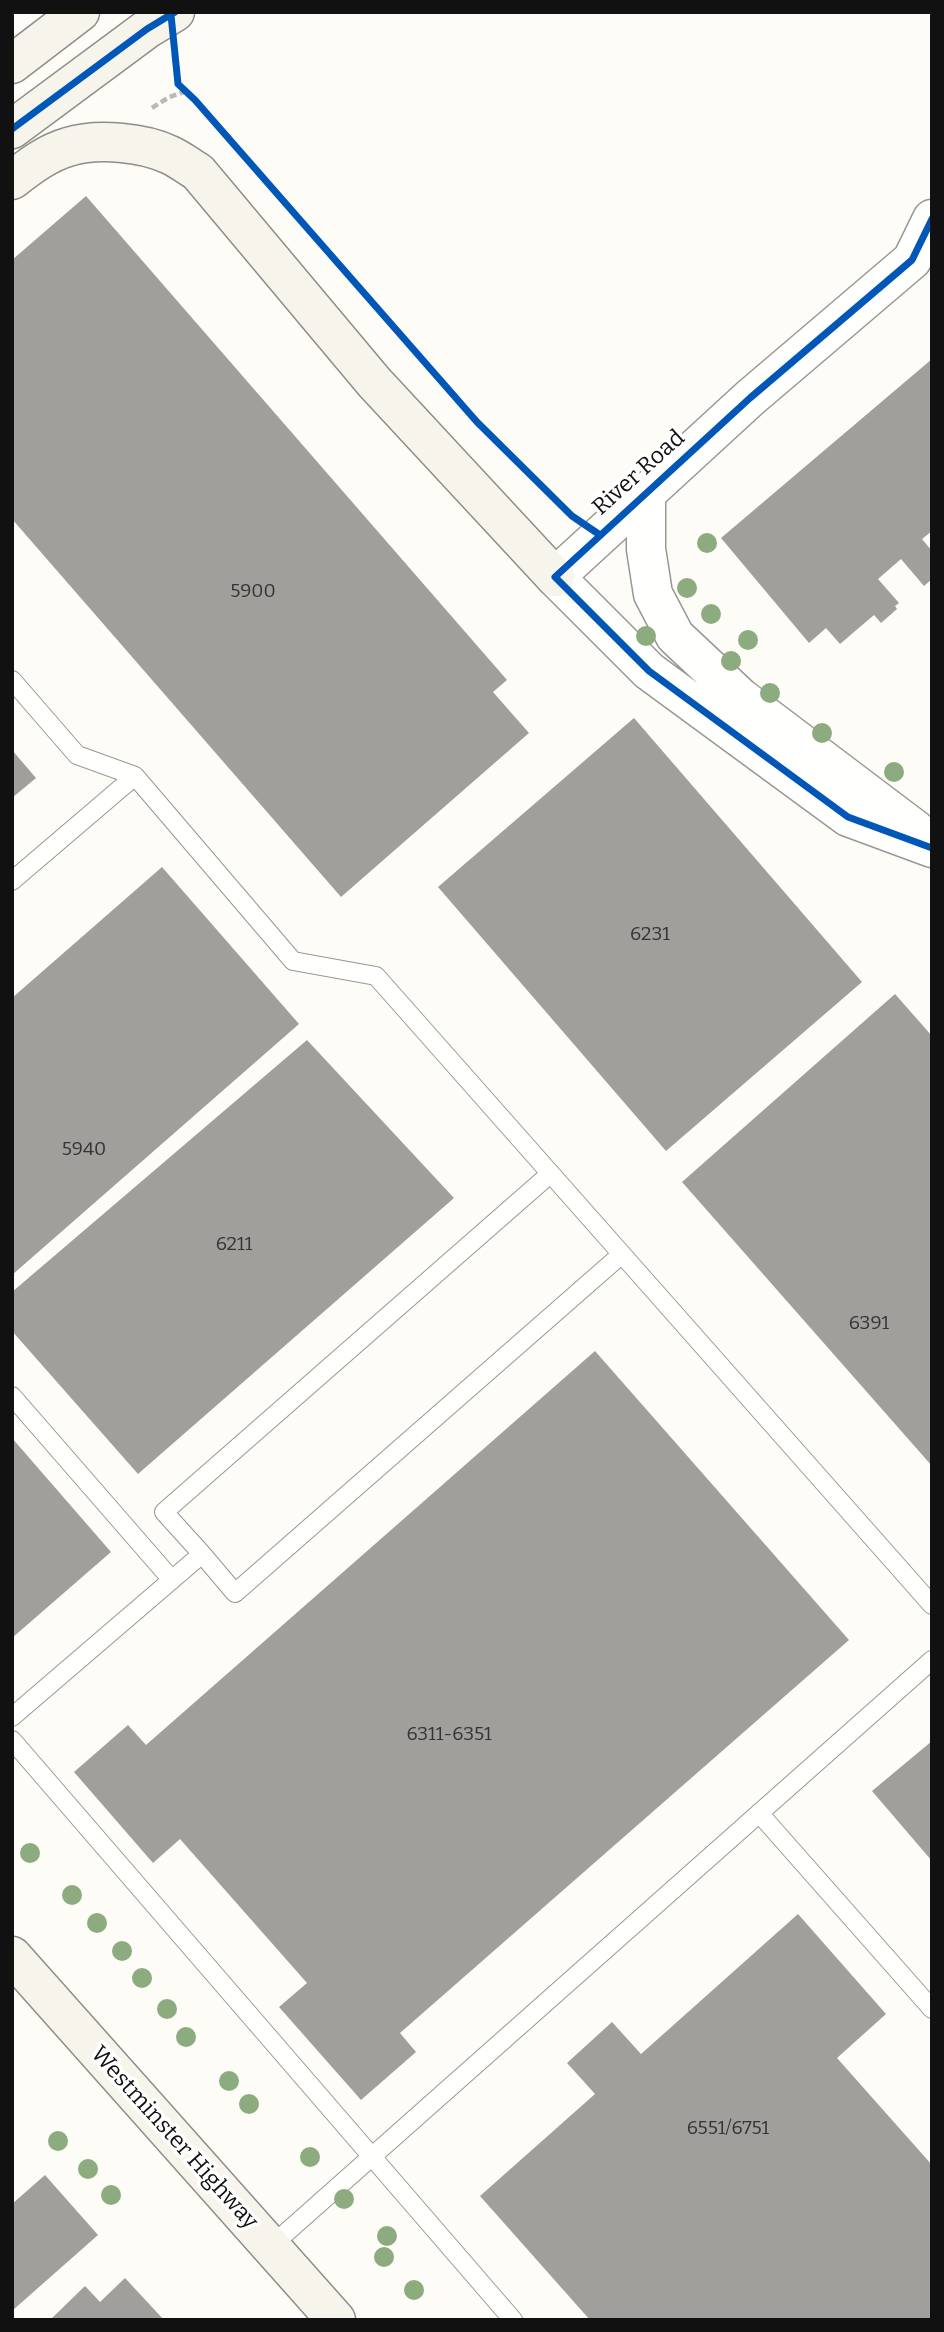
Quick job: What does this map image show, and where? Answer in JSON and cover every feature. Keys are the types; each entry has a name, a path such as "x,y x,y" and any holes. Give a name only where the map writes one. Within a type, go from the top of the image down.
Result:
{"main road":[{"path":"12,64 80,12"},
{"path":"12,129 147,29 175,12"},
{"path":"12,180 34,163 69,146 102,143 132,144 152,149 169,155 198,172 374,382 555,577"},
{"name":"Westminster Highway","path":"12,1956 336,2320"}],"street":[{"name":"River Road","path":"555,577 750,398 922,258 932,219"},
{"path":"646,492 646,549 653,594 675,636 740,697 932,842"},
{"path":"555,577 649,671 848,817 932,848"}],"lane":[{"path":"12,680 77,755 135,776 293,961 376,976 932,1605"},
{"path":"12,881 135,776"},
{"path":"550,1174 164,1512 235,1593 622,1254"},
{"path":"12,1395 172,1580"},
{"path":"12,1717 202,1554"},
{"path":"271,2246 932,1660"},
{"path":"12,1740 513,2320"},
{"path":"759,1813 932,2009"}],"path":[{"path":"178,84 194,100"},
{"path":"148,112 169,97 184,92"}],"building":[{"path":"86,196 507,680 493,692 529,733 341,897 12,519 12,260"},
{"path":"932,359 932,531 922,539 932,551 932,579 924,586 901,559 878,579 899,603 895,606 897,609 881,623 874,615 840,644 826,628 809,643 721,538"},
{"path":"634,718 862,982 666,1151 438,887"},
{"path":"12,750 36,778 12,798"},
{"path":"162,867 299,1024 12,1275 12,998"},
{"path":"895,994 932,1036 932,1466 682,1182"},
{"path":"307,1040 454,1198 138,1474 12,1331 12,1292"},
{"path":"595,1351 849,1640 400,2033 416,2052 361,2100 279,2007 307,1983 180,1839 153,1863 74,1772 128,1725 146,1745"},
{"path":"12,1438 111,1552 12,1638"},
{"path":"932,1741 932,1861 872,1791"},
{"path":"798,1914 886,2014 837,2058 932,2165 932,2320 590,2320 480,2196 595,2094 567,2063 612,2022 641,2054"},
{"path":"45,2175 98,2235 13,2310 12,2204"},
{"path":"125,2278 164,2320 50,2320 85,2286 100,2302"}],"cycle path":[{"path":"12,129 147,29 175,12"},
{"path":"171,15 178,84 195,100 477,422 572,516 600,535"},
{"path":"932,219 912,260 750,398 555,577 649,671 848,817 932,848"}]}
